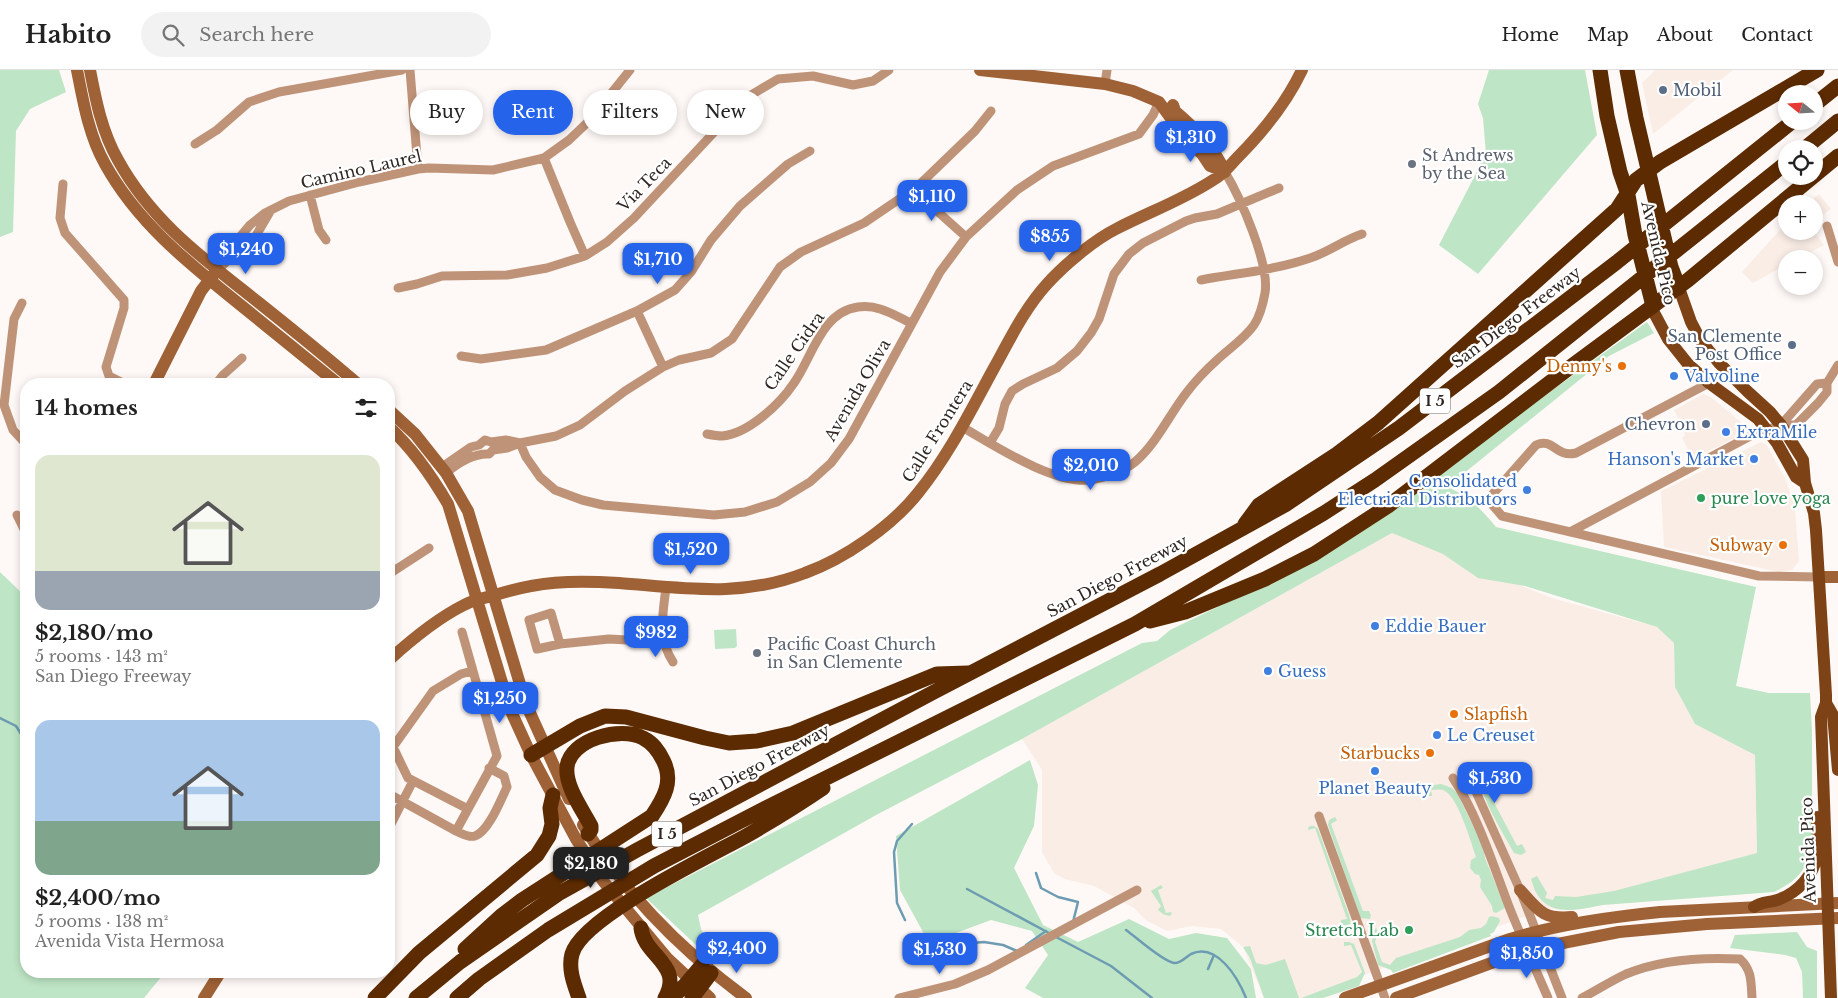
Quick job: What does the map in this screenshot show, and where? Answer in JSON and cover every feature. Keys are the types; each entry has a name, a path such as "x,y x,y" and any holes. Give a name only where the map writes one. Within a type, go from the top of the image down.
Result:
{"highway":[{"name":"Avenida Pico","path":"1600,70 1607,116 1620,172 1628,195 1635,235 1652,307"},
{"path":"1628,70 1636,118 1648,170 1671,267 1679,288"},
{"path":"1243,527 1258,505 1337,454 1378,424 1617,209 1628,195 1636,180 1648,170 1817,70"},
{"path":"1823,98 1838,86"},
{"path":"1815,140 1838,121"},
{"name":"San Diego Freeway","path":"414,998 460,962 558,894 932,693 1160,574 1285,505 1399,428 1617,262 1782,130"},
{"path":"1135,624 1185,612 1264,579 1314,554 1388,506 1679,288 1838,156"},
{"name":"I 5","path":"457,998 479,979 548,930 654,866 1135,624 1275,543 1375,480 1499,392 1778,169"},
{"path":"537,751 580,726 606,716 626,717 729,743 758,741 793,733 937,674 972,673"},
{"path":"414,998 508,911 652,816 664,799 669,776 659,751 642,737 618,732 588,742 573,751 567,769 568,780 591,826 591,830 582,837"},
{"path":"579,998 571,973 572,954 580,938 598,922 649,889 804,801 877,753"},
{"path":"395,978 419,953 537,855 549,836 552,824 550,808 553,795"},
{"path":"637,924 642,938 666,966 671,977 670,990 665,998"},
{"path":"672,998 698,991 706,969"},
{"path":"375,998 395,978"}],"main road":[{"path":"77,70 86,116 104,163 126,198 160,238 213,275 350,378"},
{"path":"90,70 98,112 117,159 137,191 166,226 213,275 331,378"},
{"path":"980,70 1105,84 1133,91 1159,102 1173,105 1175,111 1192,129 1204,147"},
{"name":"Calle Frontera","path":"395,654 408,642 464,605 532,584 562,581 622,583 666,588 741,589 806,573 850,551 891,521 917,495 962,427 1016,328 1047,284 1077,256 1113,230 1182,198 1225,172 1255,140 1288,98 1302,70"},
{"path":"1159,102 1170,117 1180,126 1192,129 1205,129 1210,139 1204,147 1202,154 1210,166 1225,172"},
{"path":"157,378 200,291 213,275"},
{"path":"1679,288 1691,322 1701,341 1719,363 1781,425 1803,460 1805,483"},
{"name":"Avenida Pico","path":"1652,307 1668,339 1688,364 1768,430 1796,477 1805,483 1814,513 1826,703 1821,716 1833,903 1831,998"},
{"path":"395,416 415,434 444,470 468,511 526,704 537,751 553,795 582,837 647,911 706,969 746,998"},
{"path":"395,433 407,444 448,504 510,709 574,810 582,837 602,881 637,924 698,991"},
{"path":"1818,577 1838,576"},
{"name":"Avenida Pico","path":"1826,703 1833,715 1838,770"},
{"path":"1754,907 1760,902 1778,900 1796,891 1811,872 1817,856 1817,798 1824,786"},
{"path":"1520,890 1544,915 1556,919 1616,912 1631,915"},
{"path":"1345,998 1520,935 1536,931 1631,915 1833,903"},
{"path":"1396,998 1527,950 1619,932 1653,928 1833,918"},
{"path":"203,998 205,985 208,978"},
{"path":"203,998 216,978"}],"street":[{"path":"195,144 217,130 249,102 279,92 402,70"},
{"path":"410,70 418,169"},
{"name":"Camino Laurel","path":"213,275 224,256 250,225 265,212 289,201 359,182 418,169 493,170 544,158 570,140 589,121 630,70"},
{"name":"Via Teca","path":"398,288 442,276 507,274 547,268 585,256 608,242 634,218 746,98 778,79 813,76 853,84 873,82 889,70"},
{"path":"1105,84 1107,70"},
{"name":"Avenida Oliva","path":"520,443 526,457 540,477 555,490 603,505 714,515 745,512 777,502 810,482 831,463 849,439 940,272 966,237 1016,190 1053,166 1139,134 1153,115 1159,102"},
{"path":"444,470 463,461 481,449 489,454 492,446 506,440 520,443 556,436 580,425 625,391 663,367 680,360 711,353 732,339 780,267 800,252 864,223 917,187 975,131 991,112"},
{"path":"461,356 481,359 546,350 637,311 675,290 691,272 711,240 740,206 788,164 810,151"},
{"path":"544,158 585,256"},
{"path":"962,427 1046,473 1074,480 1089,480 1105,476 1133,464 1144,453 1187,392 1217,360 1245,335 1254,325 1260,313 1266,291 1264,270 1242,202 1225,172"},
{"path":"62,184 60,218 65,233 124,300 124,308 106,367 109,376 113,378"},
{"path":"917,187 937,211 966,237"},
{"path":"990,443 999,428 1005,404 1012,392 1023,384 1057,368 1077,351 1091,334 1099,320 1114,274 1129,254 1153,238 1186,221 1217,214 1278,188"},
{"path":"310,195 319,230 326,240"},
{"path":"213,275 235,253 254,239 271,210"},
{"path":"250,225 259,232"},
{"path":"1827,226 1838,262"},
{"path":"1201,280 1264,270 1312,258 1331,250 1349,238 1362,234"},
{"path":"240,235 248,244"},
{"path":"20,438 13,430 4,404 14,319 22,303"},
{"name":"Calle Cidra","path":"707,434 723,436 745,429 770,410 794,384 823,330 837,316 857,307 882,308 911,323"},
{"path":"637,311 663,367"},
{"path":"221,378 242,358"},
{"path":"1570,532 1754,434 1781,425 1796,425 1827,392 1826,384 1838,365"},
{"path":"1709,383 1576,453 1568,455 1559,452 1549,443 1542,442 1536,445 1491,496 1490,502 1502,516 1759,576 1818,577"},
{"path":"1781,425 1816,384 1826,384"},
{"path":"17,515 20,521"},
{"path":"395,570 429,548"},
{"path":"666,588 662,633 666,653 673,662"},
{"path":"560,644 552,613 529,620 537,650 560,644 609,639 663,642"},
{"path":"456,831 496,756 462,632"},
{"path":"395,742 433,691 461,674 472,671"},
{"path":"395,754 408,778 468,809"},
{"path":"395,798 466,836 475,836 486,827 507,786 504,776 489,768"},
{"path":"1468,774 1520,890 1562,998"},
{"path":"1453,778 1462,791 1487,846 1520,935 1548,998"},
{"path":"395,816 413,781"},
{"path":"1319,816 1384,998"},
{"path":"899,998 955,984 988,970 1137,890"},
{"path":"1582,998 1639,969 1677,960 1723,958 1740,959 1747,966 1750,974 1752,998"}],"shaded area":[{"path":"1655,70 1733,70 1653,134 1642,83"},
{"path":"1823,199 1831,209 1823,215"},
{"path":"1778,232 1778,240 1820,240 1824,245 1815,250 1778,250 1778,269 1753,283 1742,272"},
{"path":"1703,394 1711,397 1743,424 1743,434 1693,459 1682,438 1685,435 1674,410"},
{"path":"1761,442 1766,444 1786,480 1795,508 1799,561 1792,570 1779,572 1664,547 1661,491"},
{"path":"1392,533 1552,598 1657,627 1674,643 1675,687 1695,724 1755,755 1757,853 1561,910 1551,908 1543,910 1301,998 1264,998 1243,947 1221,929 1192,926 1167,931 1147,921 1134,908 1094,886 1065,879 1054,873 1042,852 1042,770 1022,739"}],"green space":[{"path":"0,70 59,70 66,92 30,109 16,131 13,232 0,237"},
{"path":"1489,70 1585,70 1597,135 1478,274 1439,245 1486,154 1483,118 1478,104"},
{"path":"1647,322 1654,333 1609,356 1447,487 1462,494 1496,527 1756,587 1736,686 1769,693 1810,693 1812,845 1804,868 1789,884 1774,892 1603,905 1576,910 1558,909 1543,902 1536,892 1531,879 1537,876 1547,893 1545,898 1553,900 1555,896 1576,897 1614,891 1757,853 1755,755 1695,724 1675,687 1674,643 1657,627 1525,586 1478,578 1443,554 1392,533 1022,739 878,814 698,915 701,929 717,956 712,960 646,898 1142,643 1157,641 1170,630 1319,558"},
{"path":"0,572 20,591 20,978 160,978 144,998 0,998"},
{"path":"736,629 737,646 735,648 715,649 714,630"},
{"path":"1030,760 1038,785 1034,826 1014,868 1043,925 1078,942 1129,919 1169,939 1196,933 1227,938 1251,969 1256,998 1043,998 1025,988 1048,955 1032,931 991,920 929,943 900,890 896,836"},
{"path":"1500,767 1506,768 1494,774 1496,779 1493,790 1489,793 1517,846 1522,844 1526,852 1521,855 1514,853 1485,797 1484,785 1487,778"},
{"path":"1441,784 1452,788 1457,793 1483,846 1485,858 1505,908 1496,913 1493,912 1492,906 1480,887 1481,880 1479,875 1475,874 1470,868 1471,860 1476,857 1454,801 1443,790 1431,790 1432,796 1426,796 1427,786"},
{"path":"1335,817 1337,820 1331,824 1363,911 1369,911 1370,919 1360,918 1328,825 1329,820"},
{"path":"1310,826 1318,829 1349,915 1351,923 1345,928 1341,924 1341,920 1347,919 1315,828 1308,830"},
{"path":"1161,885 1163,888 1158,890 1166,913 1171,912 1172,914 1169,916 1158,910 1161,906 1151,891"},
{"path":"1489,917 1499,918 1500,921 1494,932 1490,934 1491,936 1393,973 1391,970 1378,965 1372,941 1372,934 1376,928 1378,932 1375,942 1382,962 1390,965 1396,958 1460,937 1469,930 1481,928 1486,924"},
{"path":"1797,932 1807,947 1817,951 1817,998 1803,998 1802,972 1796,958 1730,948 1735,935"},
{"path":"1344,942 1354,944 1365,973 1359,986 1323,998 1301,998 1357,977 1362,972 1351,945 1344,946"},
{"path":"1250,946 1256,963 1266,965 1285,959 1299,998 1264,998 1250,958 1243,947"}],"waterway":[{"path":"0,718 16,726 20,732"},
{"path":"905,920 897,903 894,852 897,841 912,824"},
{"path":"1036,873 1041,888 1058,897 1078,902 1073,922"},
{"path":"967,889 1049,933"},
{"path":"1126,930 1156,954 1174,963 1181,961 1191,954 1200,952 1218,957 1232,972 1246,998"},
{"path":"1026,945 1046,931"},
{"path":"1056,937 1111,966 1152,998"},
{"path":"945,943 984,942 1003,945 1017,951"},
{"path":"1208,969 1214,955"}],"place":[{"name":"Mobil","path":"1663,90"},
{"name":"St Andrews by the Sea","path":"1412,164"},
{"name":"San Clemente Post Office","path":"1792,345"},
{"name":"Denny's","path":"1622,366"},
{"name":"Valvoline","path":"1674,376"},
{"name":"Chevron","path":"1706,424"},
{"name":"ExtraMile","path":"1726,432"},
{"name":"Hanson's Market","path":"1754,459"},
{"name":"Consolidated Electrical Distributors","path":"1527,490"},
{"name":"pure love yoga","path":"1701,498"},
{"name":"Subway","path":"1783,545"},
{"name":"Eddie Bauer","path":"1375,626"},
{"name":"Pacific Coast Church in San Clemente","path":"757,653"},
{"name":"Guess","path":"1268,671"},
{"name":"Slapfish","path":"1454,714"},
{"name":"Le Creuset","path":"1437,735"},
{"name":"Starbucks","path":"1430,753"},
{"name":"Planet Beauty","path":"1375,771"},
{"name":"Stretch Lab","path":"1409,930"}]}
